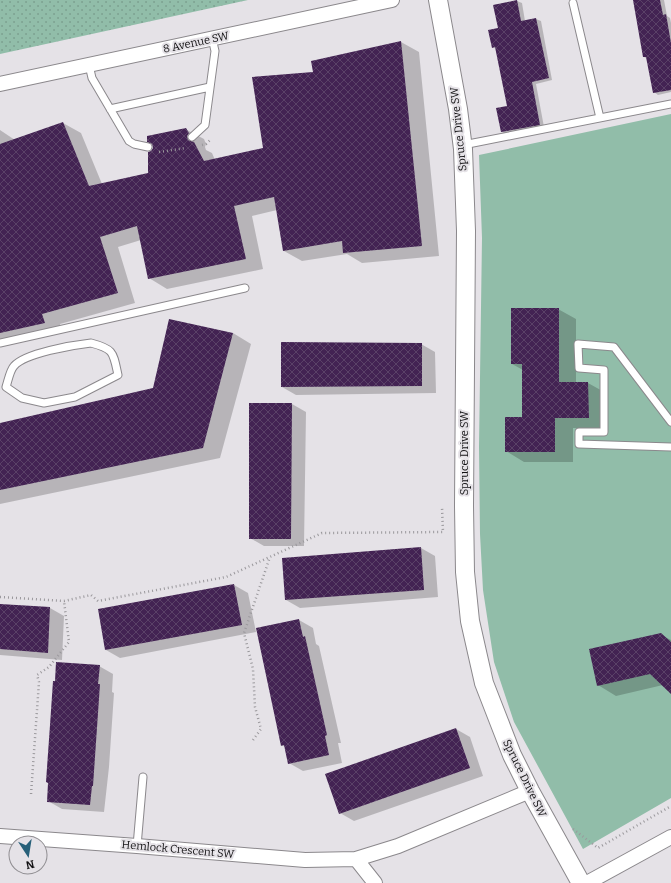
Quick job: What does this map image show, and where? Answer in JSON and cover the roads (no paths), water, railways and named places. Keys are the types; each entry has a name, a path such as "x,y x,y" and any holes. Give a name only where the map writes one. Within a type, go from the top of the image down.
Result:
{"street":[{"name":"8 Avenue SW","path":"0,84 392,0"},
{"name":"Spruce Drive SW","path":"438,0 458,109 462,146 466,231 465,572 470,621 475,649 484,682 512,756 580,883"},
{"name":"Hemlock Crescent SW","path":"0,836 305,860 356,859 398,846 530,791"},
{"path":"587,883 671,837"},
{"path":"356,859 375,883"}],"lane":[{"path":"573,3 600,118"},
{"path":"192,137 205,125 215,51 212,38"},
{"path":"90,65 92,78 129,141 150,150"},
{"path":"110,108 210,87"},
{"path":"462,146 671,104"},
{"path":"0,343 245,288"},
{"path":"91,343 107,347 114,356 118,375 75,397 44,403 22,398 3,387 13,366 30,356 91,343"},
{"path":"671,422 614,347 578,344 579,368 604,370 604,432 579,432 579,444 671,447"},
{"path":"137,846 143,777"}]}
